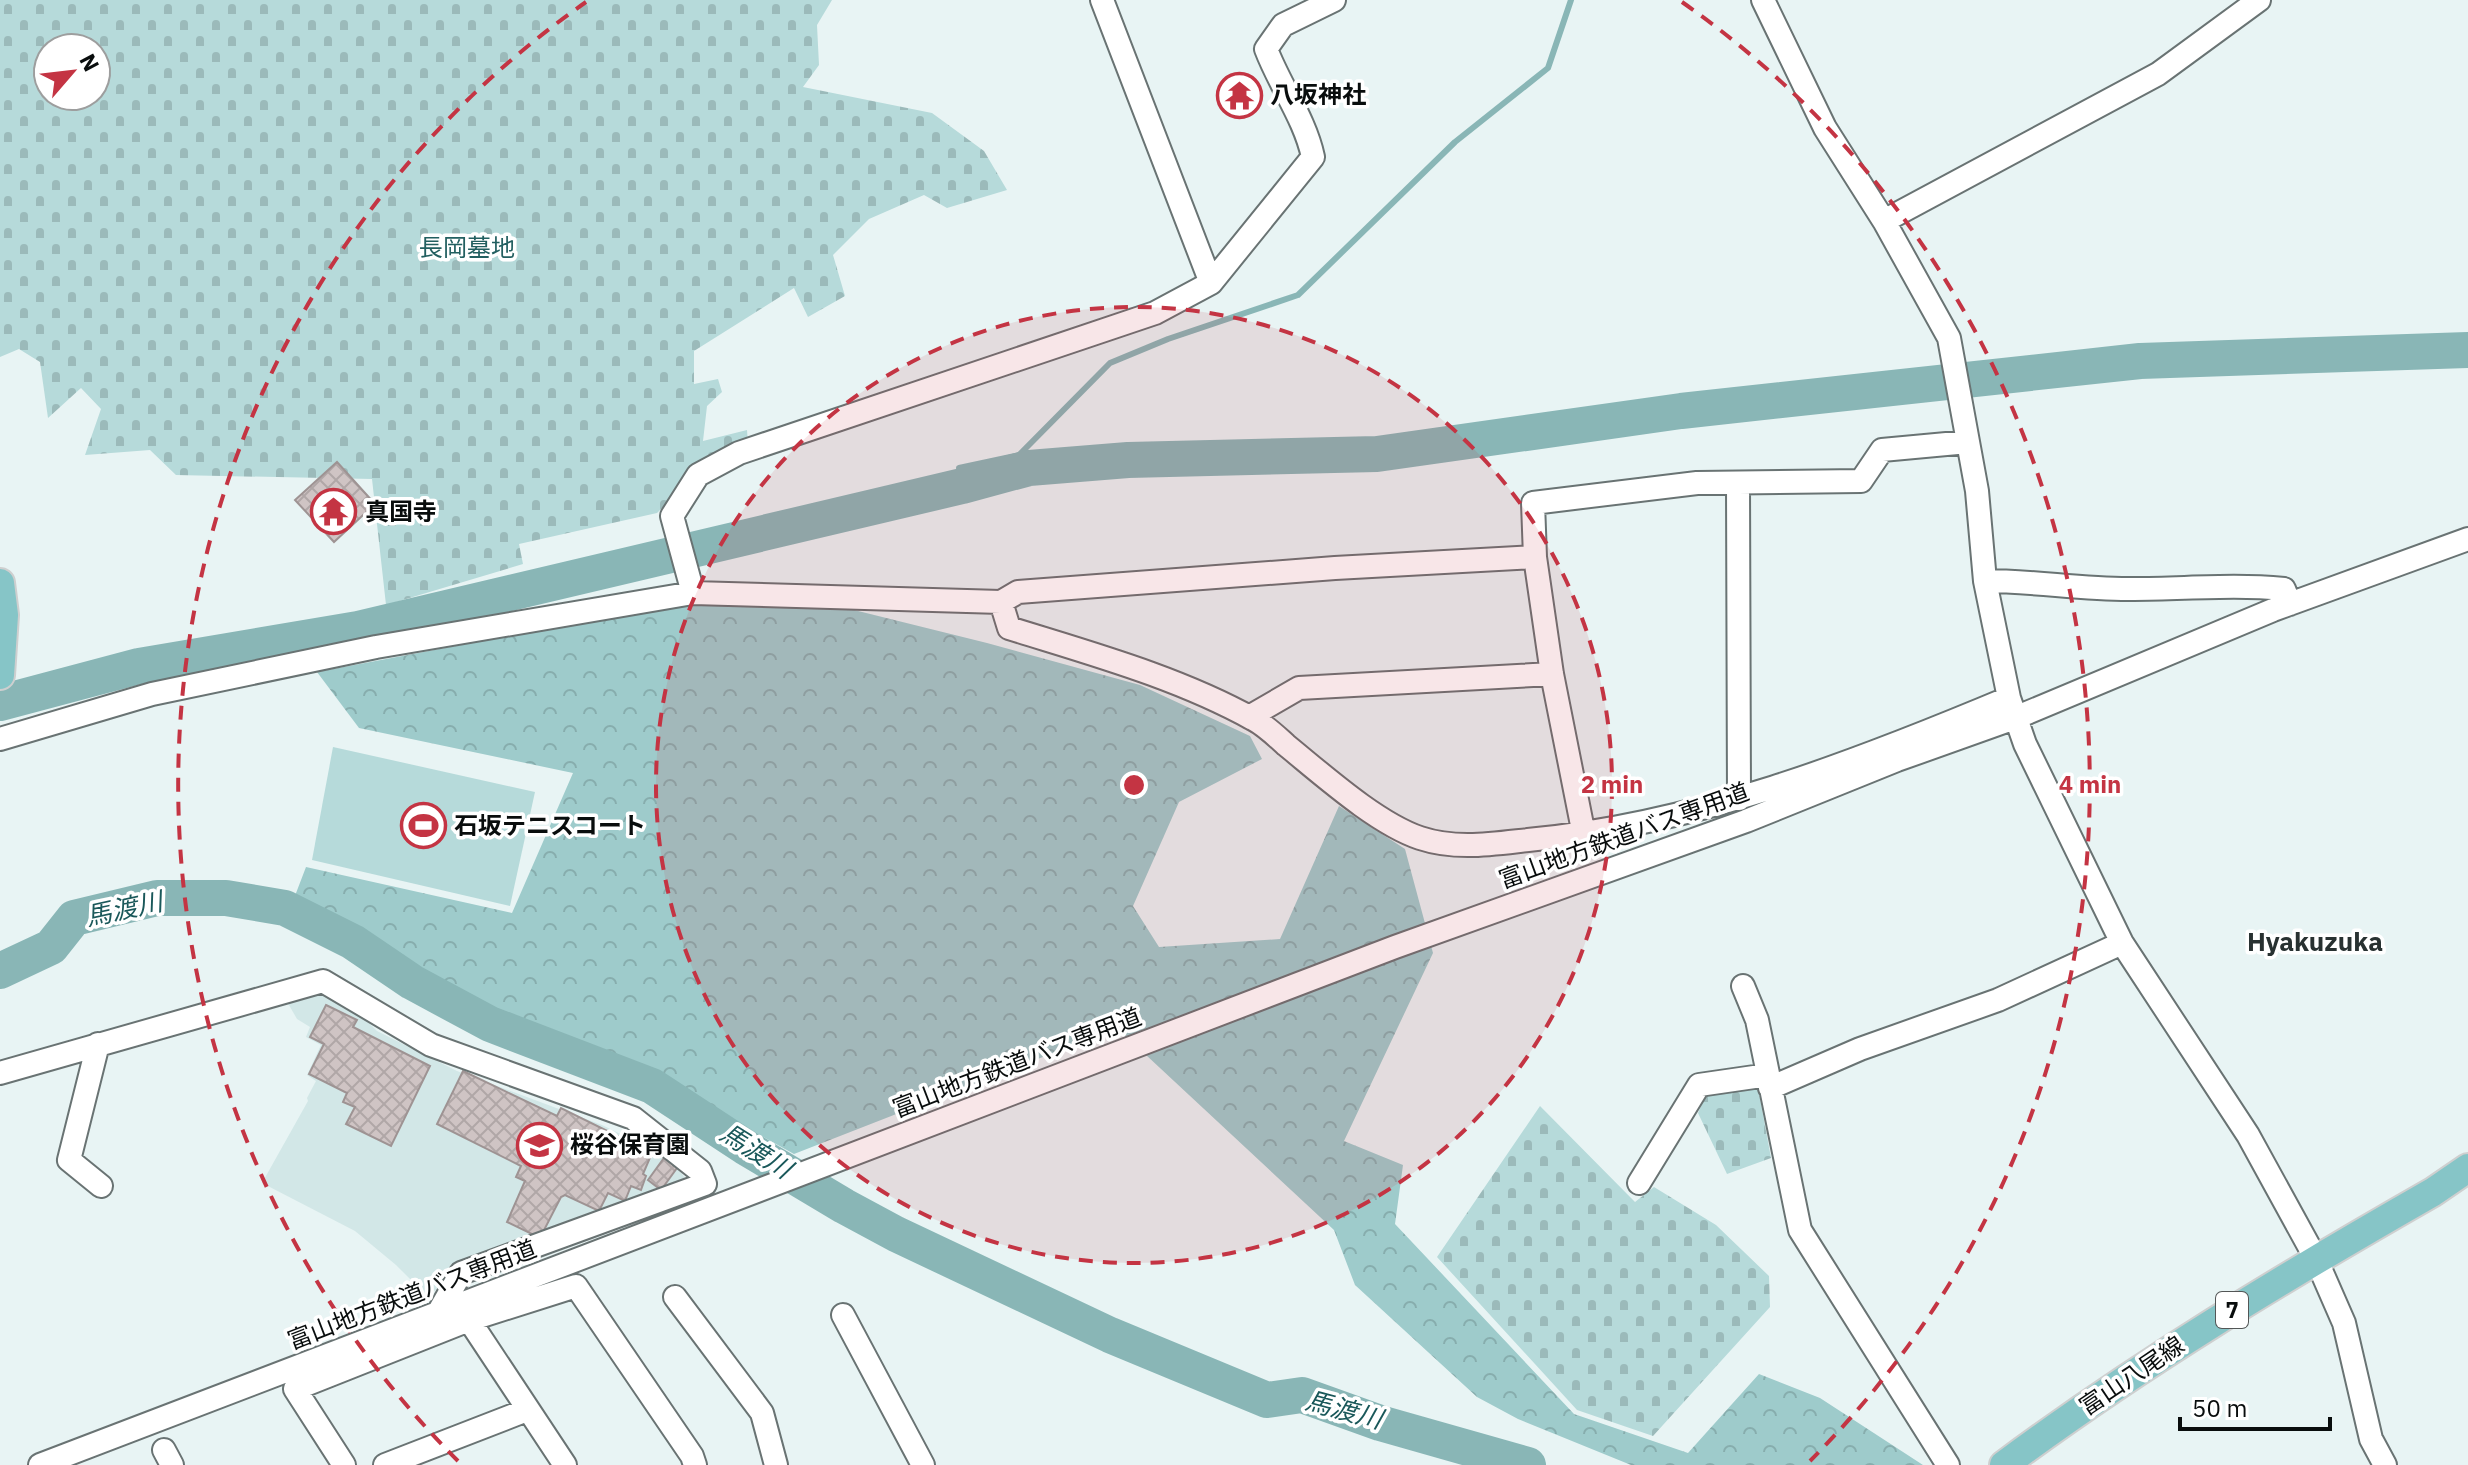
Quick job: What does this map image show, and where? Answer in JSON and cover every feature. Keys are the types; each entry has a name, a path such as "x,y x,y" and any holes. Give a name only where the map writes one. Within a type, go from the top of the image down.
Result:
{"main road":[{"path":"0,583 4,615 0,674"},
{"name":"富山八尾線","path":"2004,1465 2211,1323 2433,1192 2468,1168"}],"street":[{"path":"1102,0 1211,283"},
{"path":"693,593 672,516 698,475 739,453 1155,313 1211,283 1313,157 1308,134 1279,82 1266,49 1283,25 1334,0"},
{"path":"1763,0 1825,128 1884,221 1949,338 1977,491 1985,581 2012,708 2025,744 2122,943 2248,1135 2316,1259 2344,1323 2371,1439 2385,1465"},
{"path":"1884,221 2158,74 2259,0"},
{"path":"1584,835 1552,674 1535,557 1533,503 1697,483 1861,481 1882,450 1968,442"},
{"path":"1738,483 1739,799"},
{"path":"1001,602 1009,628 1140,669 1249,717 1347,793 1395,825 1420,838 1462,846 1584,835 1739,799 2012,708 2468,539"},
{"path":"0,739 152,694 376,647 693,593 1001,602 1018,592 1335,568 1535,557"},
{"path":"1985,581 2132,589 2239,585 2284,589 2290,604"},
{"path":"1249,717 1299,688 1552,674"},
{"name":"富山地方鉄道バス専用道","path":"40,1465 1395,947 1746,821 1897,760 2012,708"},
{"path":"1639,1183 1699,1085 1769,1082 1998,1000 2122,943"},
{"path":"0,1073 323,981 431,1045 633,1118 700,1171 705,1184 461,1273 438,1313"},
{"path":"1743,986 1757,1020 1800,1230 1948,1465"},
{"path":"98,1044 69,1160 101,1186"},
{"path":"338,1463 295,1389 469,1320 576,1286 692,1456 695,1465"},
{"path":"675,1297 762,1413 776,1465"},
{"path":"843,1315 923,1465"},
{"path":"469,1320 565,1465"},
{"path":"385,1465 527,1410"}],"shaded area":[{"path":"310,977 359,1013 377,1031 457,1071 602,1125 674,1160 687,1182 461,1273 427,1296 355,1231 262,1183 316,1081 307,1075 321,1045 306,1037 310,1027 297,1019 278,986"}],"green space":[{"name":"長岡墓地","path":"0,0 832,0 817,25 819,65 803,87 932,113 984,151 1007,190 947,208 924,195 869,219 833,255 845,296 808,317 794,288 694,351 694,384 718,379 722,392 707,406 703,441 747,430 748,444 677,493 657,513 519,544 523,564 386,605 372,479 176,475 150,450 85,455 101,409 81,388 48,418 40,362 19,349 0,357"},
{"path":"690,602 842,607 1140,685 1250,736 1262,759 1179,802 1133,906 1159,947 1280,939 1339,806 1405,849 1433,953 1344,1141 1403,1165 1395,1224 1574,1414 1688,1453 1759,1374 1820,1398 1923,1465 1631,1465 1518,1419 1477,1397 1355,1285 1334,1230 1117,1028 794,1154 650,1074 509,1023 293,901 306,867 512,913 573,773 359,728 317,672"},
{"name":"石坂テニスコート","path":"333,747 535,792 510,906 312,860"},
{"path":"1757,1082 1771,1158 1727,1174 1698,1113 1707,1092"},
{"path":"1540,1106 1635,1202 1654,1187 1716,1225 1769,1276 1770,1307 1653,1436 1577,1410 1437,1257"}],"building":[{"path":"337,462 375,504 334,542 295,500"},
{"path":"326,1005 357,1020 353,1027 430,1066 391,1146 346,1124 355,1107 343,1102 347,1093 309,1074 324,1044 310,1037"},
{"path":"463,1071 557,1116 561,1108 652,1153 643,1174 646,1176 641,1190 631,1186 625,1201 608,1193 599,1211 565,1195 561,1197 540,1238 507,1222 525,1181 516,1177 521,1166 437,1124"},
{"path":"664,1158 677,1168 661,1190 648,1180"}],"waterway":[{"path":"962,486 959,468 1019,455 1110,363 1168,339 1298,295 1455,142 1548,68 1571,0"},
{"path":"0,703 139,666 358,629 1029,468 1128,460 1377,454 1681,411 2140,361 2468,350"},
{"name":"馬渡川","path":"0,971 51,947 74,918 157,898 226,898 285,908 353,942 412,982 490,1024 652,1086 745,1147 844,1206 896,1234 1110,1335 1267,1400 1302,1395 1380,1423 1528,1465"}],"place":[{"name":"八坂神社","path":"1239,95"},
{"name":"真国寺","path":"334,512"},
{"name":"石坂テニスコート","path":"423,826"},
{"name":"桜谷保育園","path":"539,1145"}],"district":[{"name":"Hyakuzuka","path":"2315,942"}]}
